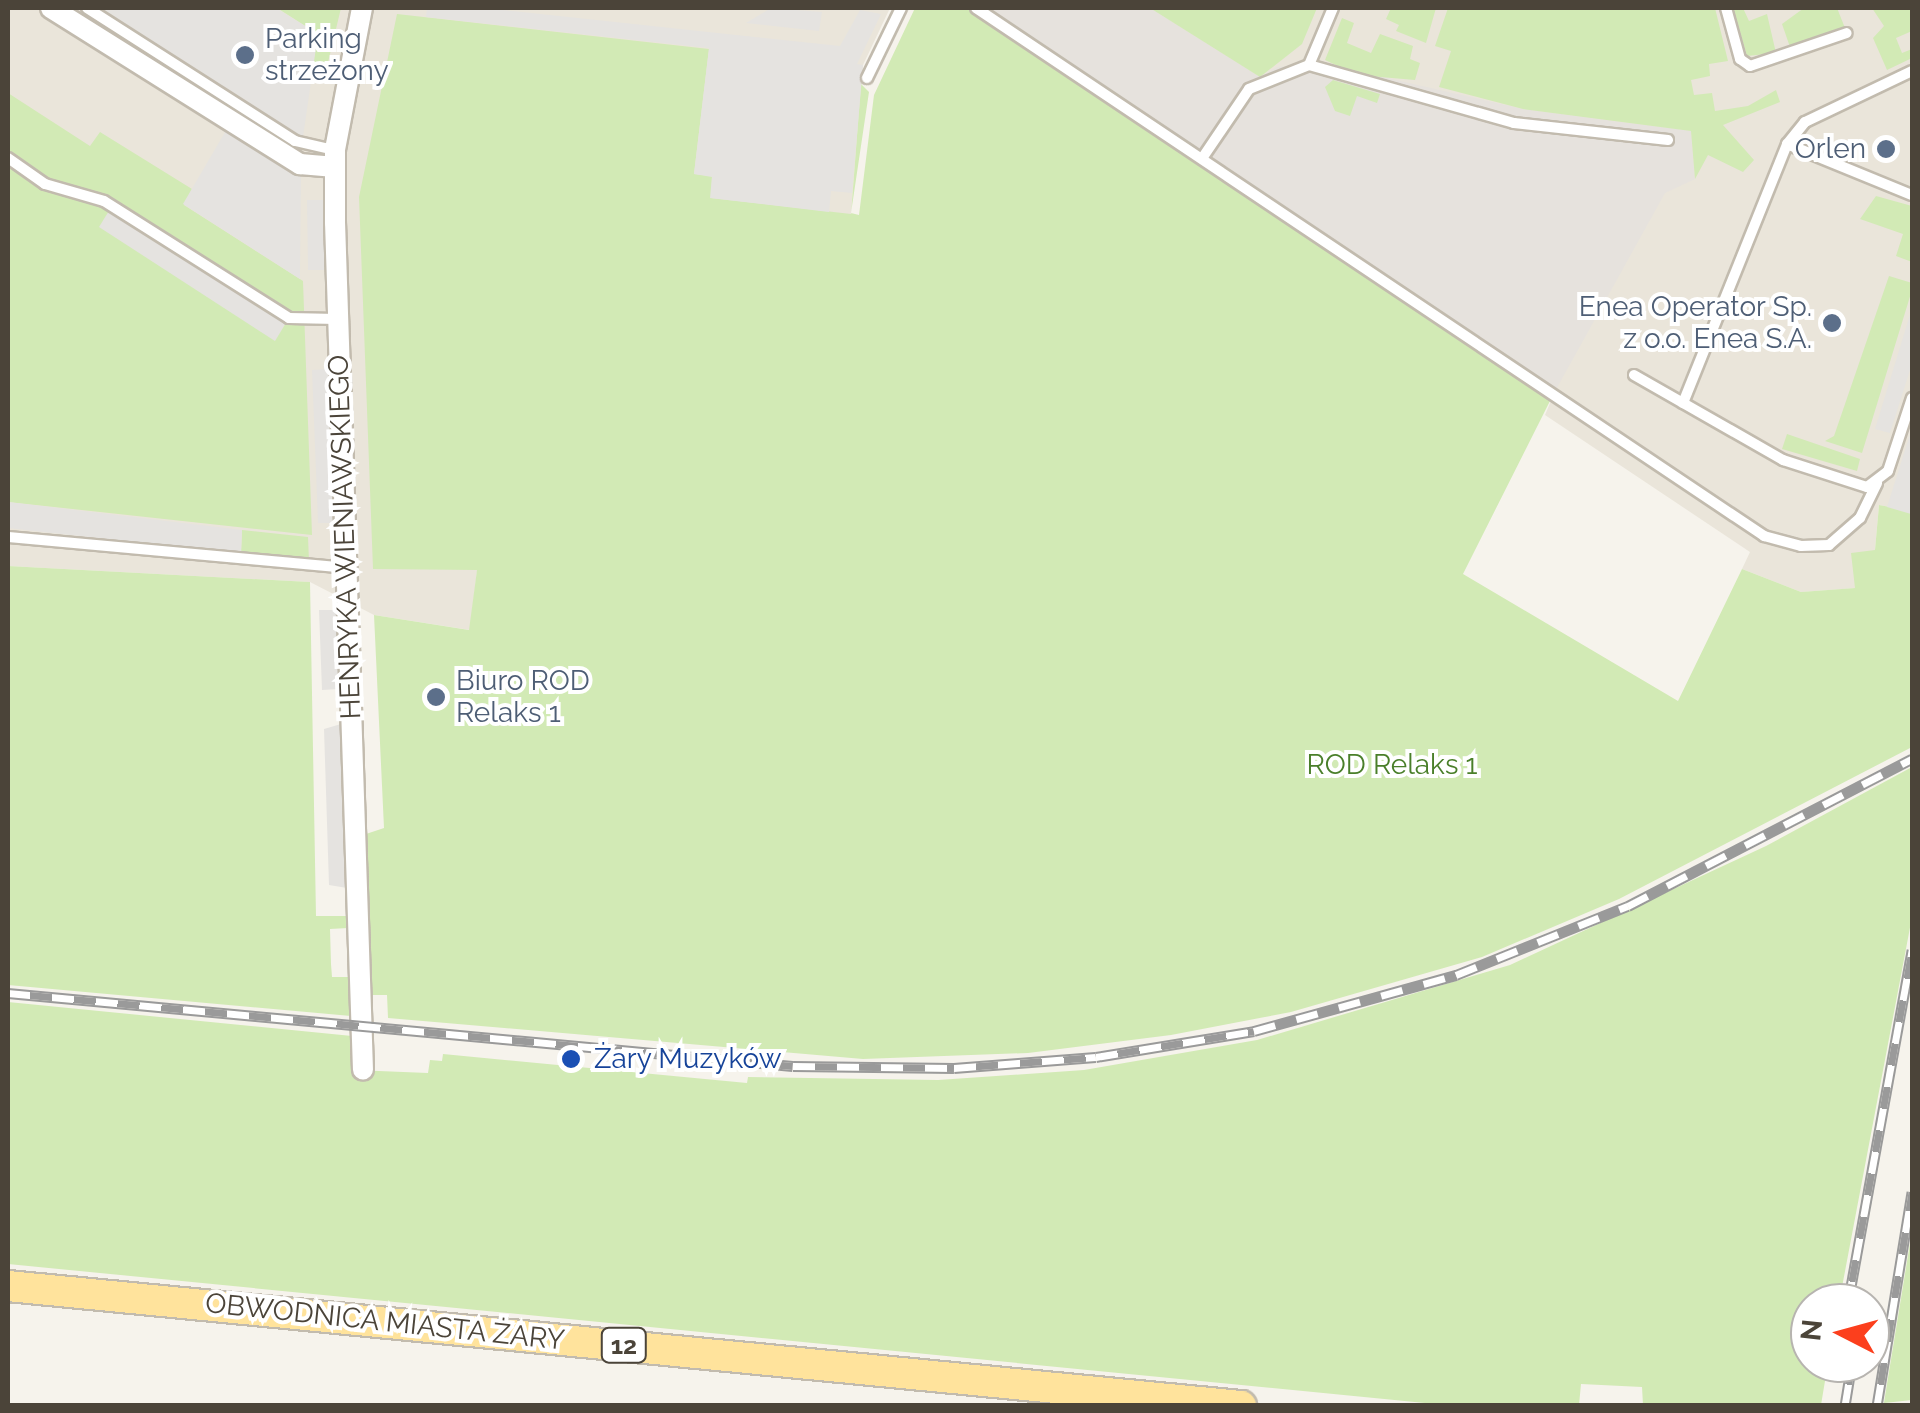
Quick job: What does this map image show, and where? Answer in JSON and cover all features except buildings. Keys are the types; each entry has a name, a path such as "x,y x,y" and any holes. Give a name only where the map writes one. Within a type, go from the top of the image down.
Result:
{"main road":[{"name":"OBWODNICA MIASTA ŻARY","path":"8,1286 1241,1406"}],"street":[{"path":"50,8 293,160 335,159"},
{"name":"HENRYKA WIENIAWSKIEGO","path":"362,8 335,159 363,1070"}],"lane":[{"path":"87,8 289,137 335,159"},
{"path":"867,78 901,8"},
{"path":"976,8 1764,536 1800,546 1828,545 1860,518 1891,464 1912,398"},
{"path":"1310,65 1333,8"},
{"path":"1726,8 1740,60 1750,66 1847,33"},
{"path":"1202,157 1250,89 1310,65 1514,123 1668,140"},
{"path":"1683,402 1786,144 1805,122 1912,71"},
{"path":"1786,144 1912,195"},
{"path":"8,158 45,184 104,201 289,318 338,319"},
{"path":"1634,375 1783,460 1856,484 1877,483"},
{"path":"8,536 346,568"}],"shaded area":[{"path":"8,8 890,8 863,65 851,214 516,246 470,630 374,615 310,582 8,566"},
{"name":"Parking strzeżony","path":"101,8 276,8 318,34 303,137"},
{"path":"427,8 484,8 840,46 860,10 881,14 857,64 863,65 852,193 831,191 829,212 710,198 712,177 694,174 709,48 426,17"},
{"path":"771,8 822,12 819,31 746,23"},
{"path":"976,8 1912,8 1912,511 1879,505 1875,550 1856,588 1801,592 1742,569 1750,552 1545,415 1553,396"},
{"path":"976,8 1150,8 1260,77 1277,67 1326,64 1523,109 1691,131 1695,179 1665,193 1553,395"},
{"path":"228,127 301,173 300,279 183,204"},
{"path":"307,200 323,200 325,270 308,270"},
{"path":"112,206 289,318 275,341 99,227"},
{"path":"1912,308 1912,364 1890,433 1875,429"},
{"path":"329,369 335,523 318,523 312,370"},
{"path":"1912,428 1912,511 1911,514 1887,507"},
{"path":"8,502 242,530 241,554 8,528"},
{"path":"319,610 337,610 339,689 322,690"},
{"path":"341,724 347,888 329,885 324,729"}],"green space":[{"path":"277,8 341,8 325,75 311,76 318,34"},
{"name":"ROD Relaks 1","path":"915,8 976,8 1553,395 1463,574 1678,701 1742,569 1801,592 1855,588 1851,553 1875,550 1879,505 1912,511 1912,747 1619,899 1482,957 1291,1012 1171,1035 1028,1053 863,1059 388,1018 387,995 372,995 366,834 384,828 374,615 469,630 477,570 373,569 359,197 397,14 709,49 694,174 712,176 711,198 859,215 874,95"},
{"path":"1150,8 1317,8 1302,44 1260,77"},
{"path":"1391,8 1436,8 1426,43 1396,31 1399,25 1386,19"},
{"path":"1448,8 1715,8 1728,61 1709,64 1710,76 1691,80 1694,95 1712,93 1715,111 1748,106 1776,90 1780,102 1723,125 1754,160 1743,172 1708,155 1695,179 1691,131 1523,109 1439,87 1451,51 1435,46"},
{"path":"1733,8 1743,8 1749,21 1767,14 1776,53 1747,56"},
{"path":"1804,8 1837,8 1845,28 1790,47 1782,24"},
{"path":"1872,8 1912,8 1912,31 1896,38 1902,53 1912,49 1912,58 1887,70 1873,38 1884,26"},
{"path":"1342,18 1354,23 1347,43 1371,53 1380,34 1413,46 1410,59 1420,63 1415,80 1357,75 1325,60"},
{"path":"1333,80 1380,94 1377,103 1357,96 1350,116 1335,111 1325,87"},
{"path":"861,84 869,92 851,212"},
{"path":"8,93 90,146 100,132 192,189 184,205 303,281 312,535 8,502"},
{"path":"1876,196 1912,206 1912,262 1896,256 1903,234 1860,219"},
{"path":"1889,276 1912,283 1912,290 1862,453 1825,441 1834,436"},
{"path":"1787,434 1860,459 1857,471 1782,449"},
{"path":"242,530 308,537 309,561 241,554"},
{"path":"8,566 310,582 316,916 348,916 348,928 330,929 331,964 332,977 350,977 351,1016 8,985"},
{"path":"1912,767 1912,917 1843,1283 1790,1283 1790,1383 1825,1383 1821,1405 1643,1405 1642,1387 1581,1384 1579,1405 1435,1404 8,1264 8,1002 352,1036 354,1070 428,1073 430,1060 442,1061 443,1054 747,1083 748,1077 938,1080 1084,1070 1257,1040 1510,965 1766,846"},
{"path":"1912,1231 1912,1400 1884,1403"}],"railway":[{"path":"8,993 793,1066 954,1068 1096,1057 1254,1031 1456,975 1628,906 1912,759"},
{"path":"1852,1283 1912,950"},
{"path":"1877,1406 1912,1192"},
{"path":"1845,1406 1849,1383"}],"place":[{"name":"Parking strzeżony","path":"245,55"},
{"name":"Orlen","path":"1886,149"},
{"name":"Enea Operator Sp. z o.o. Enea S.A.","path":"1832,323"},
{"name":"Biuro ROD Relaks 1","path":"436,697"},
{"name":"Żary Muzyków","path":"571,1059"}]}
